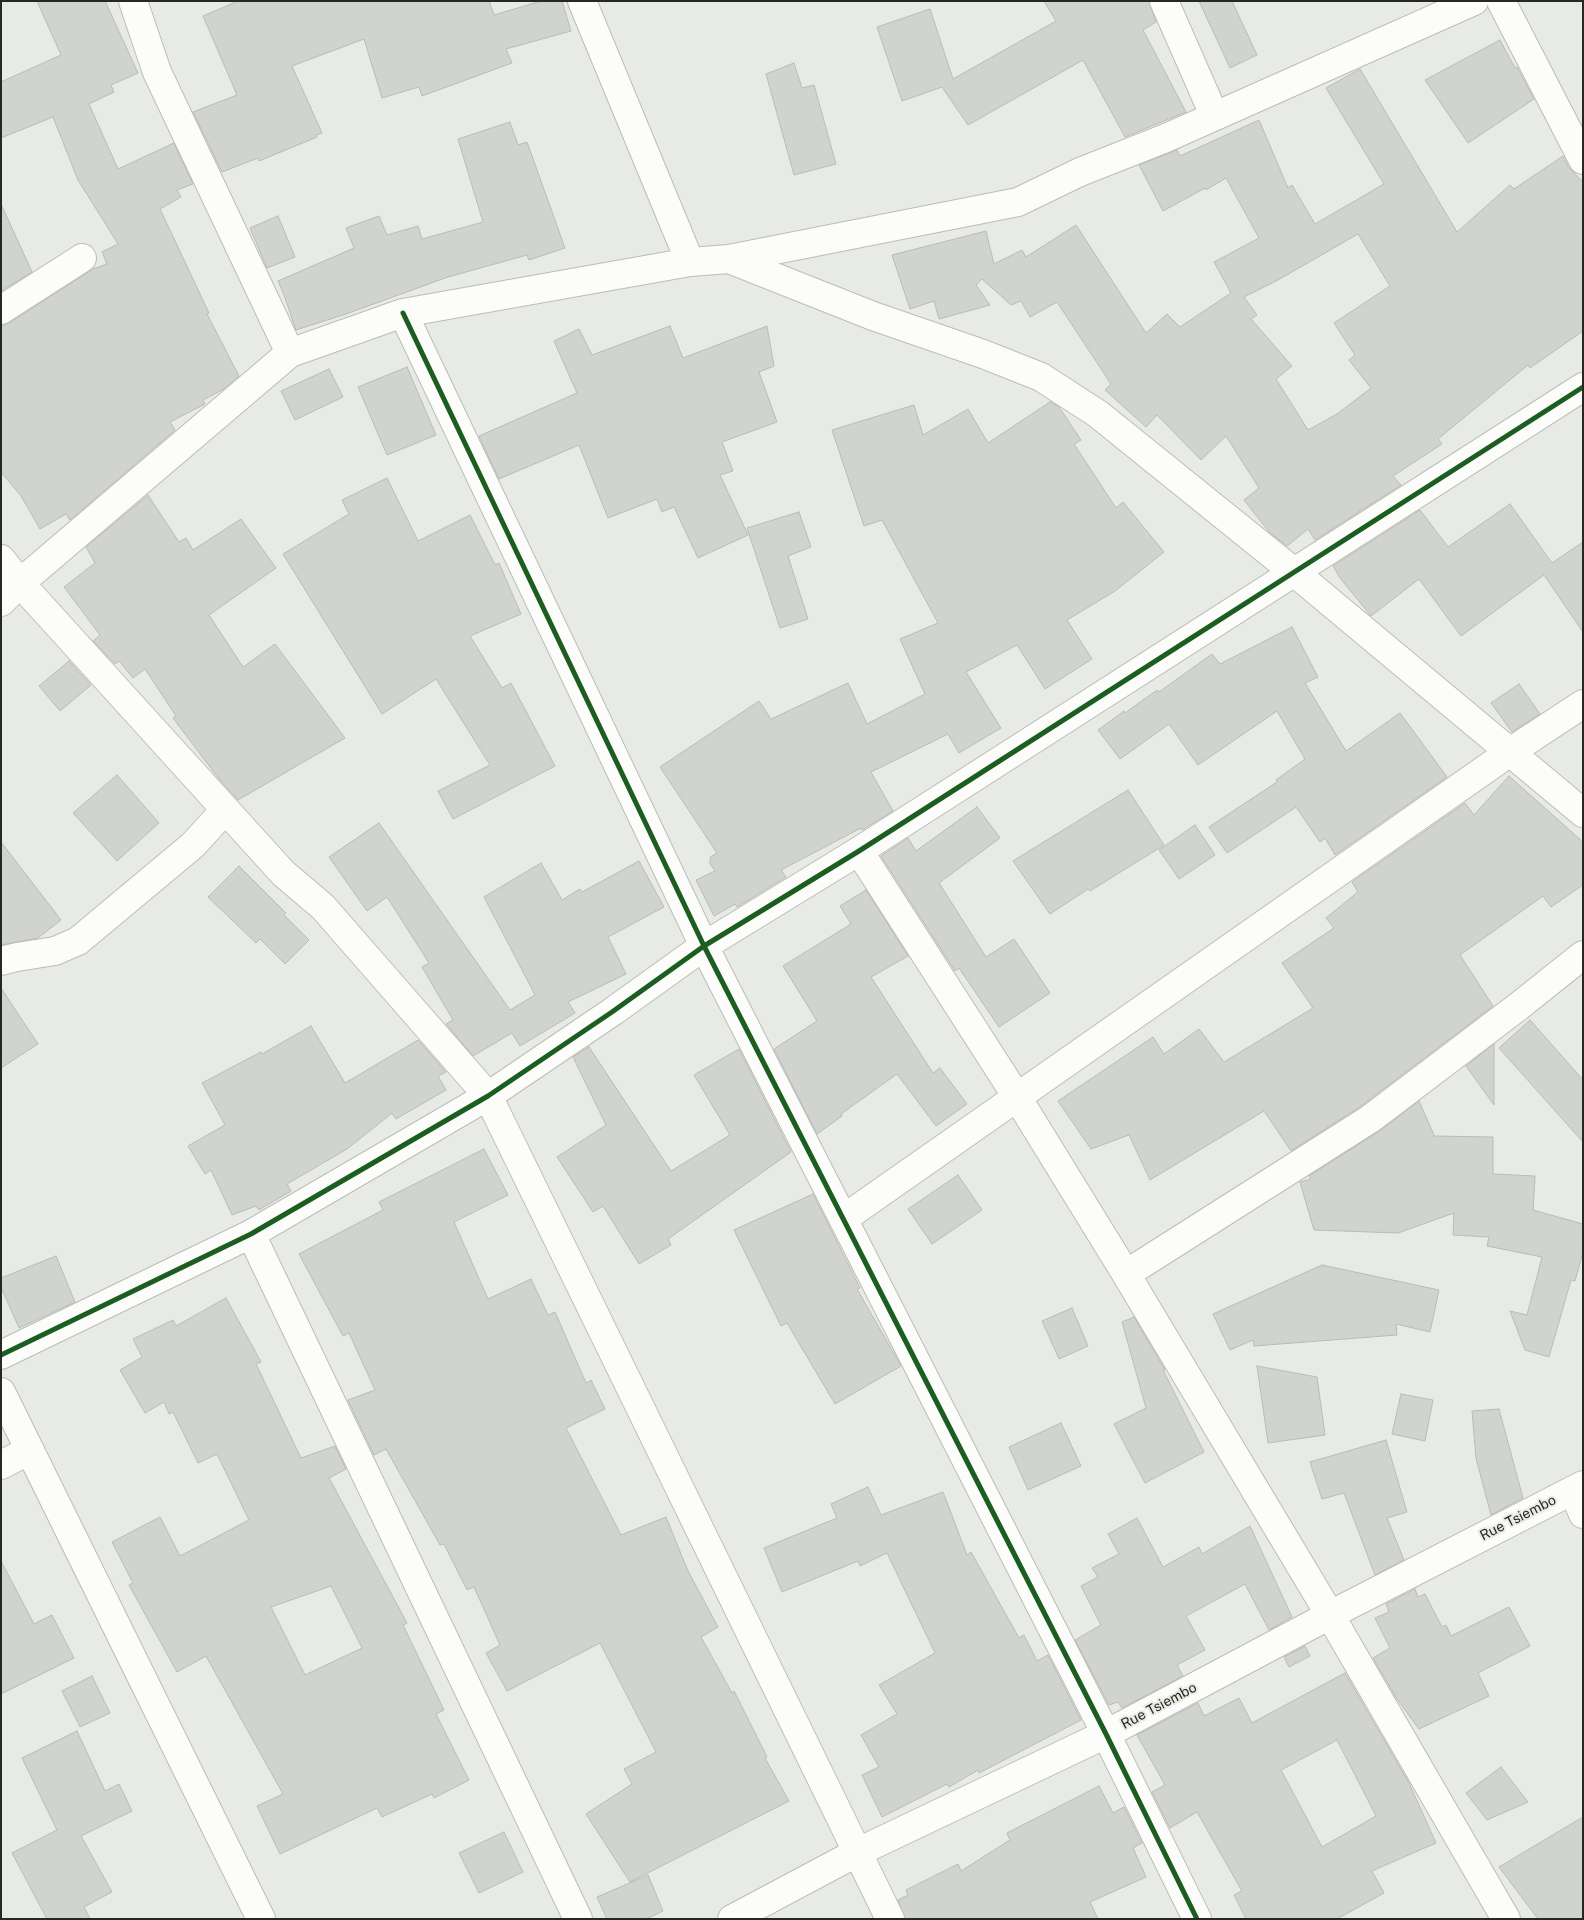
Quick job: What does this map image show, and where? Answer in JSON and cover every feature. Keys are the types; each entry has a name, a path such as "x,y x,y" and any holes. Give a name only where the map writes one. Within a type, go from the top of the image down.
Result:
{"street":[{"path":"133,1 157,72 290,353"},
{"path":"582,1 690,262"},
{"path":"1164,1 1214,115"},
{"path":"11,592 290,353 403,313 690,262 729,259 1018,202 1080,172 1166,138 1214,115 1474,1"},
{"path":"1501,1 1583,160"},
{"path":"1,310 82,258"},
{"path":"729,259 873,316 984,354 1041,378 1098,414 1294,572 1583,814"},
{"path":"403,313 704,946 1106,1734 1197,1919"},
{"path":"1,1355 251,1234 488,1096 612,1012 704,946 859,851 1583,387"},
{"path":"1,559 11,592 225,810 284,873 323,907 488,1096 890,1919"},
{"path":"843,1219 1510,752 1583,704"},
{"path":"1,961 55,950 78,941 193,845 225,810"},
{"path":"859,851 1126,1274 1330,1615 1506,1919"},
{"path":"1126,1274 1370,1118 1511,1012 1583,955"},
{"path":"251,1234 578,1919"},
{"path":"1,1392 261,1919"},
{"path":"1,1466 30,1450"},
{"name":"Rue Tsiembo","path":"732,1919 858,1852 1106,1734 1330,1615 1579,1496"}],"building":[{"path":"37,1 105,1 138,73 111,85 114,92 89,104 118,169 174,143 193,184 177,190 181,197 160,209 209,313 207,314 239,376 224,389 203,400 205,404 170,422 175,430 70,520 66,514 40,529 21,496 1,472 1,326 9,323 93,269 107,264 102,252 118,244 78,180 53,117 1,138 1,82 61,55"},
{"path":"238,1 489,1 494,15 541,1 562,1 571,31 506,49 512,63 422,96 419,87 382,98 364,39 292,66 322,133 316,135 317,137 259,161 258,158 222,172 193,112 237,95 203,16"},
{"path":"1044,1 1149,1 1156,22 1143,30 1186,112 1125,137 1083,60 968,125 942,87 902,101 877,27 930,9 953,79 1056,21"},
{"path":"1199,1 1232,1 1257,55 1230,68"},
{"path":"1500,40 1534,99 1468,143 1425,80"},
{"path":"794,63 802,88 814,85 836,164 794,175 766,74"},
{"path":"1360,69 1457,232 1510,185 1514,189 1563,156 1569,168 1583,182 1583,331 1530,368 1528,365 1438,439 1442,444 1393,476 1401,485 1315,540 1308,529 1287,546 1270,533 1244,500 1259,488 1226,436 1201,460 1157,415 1146,427 1105,390 1111,384 1057,302 1030,317 1021,301 1011,305 982,279 976,285 990,305 939,319 934,301 910,309 892,255 986,231 994,264 1022,250 1026,257 1076,225 1146,333 1167,314 1180,327 1231,293 1214,262 1259,238 1226,178 1163,211 1139,165 1177,150 1180,156 1259,120 1288,188 1292,185 1315,224 1384,184 1326,88","holes":["1358,234 1390,286 1334,323 1355,355 1349,360 1371,388 1337,414 1308,430 1276,379 1292,366 1251,319 1257,315 1244,297 1278,280"]},
{"path":"510,122 518,145 527,142 565,248 529,260 527,255 448,277 296,330 278,281 354,248 346,228 379,216 387,235 418,226 422,239 483,222 458,139"},
{"path":"1,204 32,272 1,291"},
{"path":"278,216 295,257 267,268 250,228"},
{"path":"670,326 683,358 767,326 774,366 759,372 777,422 722,442 733,471 720,475 748,535 698,558 674,507 662,512 657,499 608,518 579,445 499,479 479,436 577,393 554,341 579,329 592,355"},
{"path":"407,367 436,435 387,455 358,387"},
{"path":"329,369 343,397 295,420 281,391"},
{"path":"1050,402 1059,407 1081,440 1074,444 1116,508 1123,502 1164,552 1115,591 1067,620 1092,659 1045,689 1017,645 966,672 1001,728 959,753 948,734 871,772 893,811 862,830 861,828 781,870 786,877 737,907 735,904 714,916 696,880 715,871 709,862 711,860 710,857 717,853 660,767 759,701 771,719 848,683 867,724 925,694 900,639 938,623 882,520 864,526 832,430 914,405 923,435 968,409 988,443"},
{"path":"387,478 418,541 470,515 495,565 499,563 521,614 470,636 502,688 511,683 555,766 453,819 438,791 490,765 436,679 382,714 283,554 349,514 342,500"},
{"path":"148,495 179,542 186,538 193,550 241,519 276,568 209,615 243,667 275,644 345,738 238,800 219,779 173,718 176,716 145,669 133,678 119,661 115,664 93,641 100,635 64,587 95,563 86,547"},
{"path":"1510,504 1552,563 1583,542 1583,632 1544,575 1461,636 1419,579 1371,616 1340,578 1333,566 1420,510 1448,547"},
{"path":"799,512 811,547 788,556 808,619 780,628 747,528"},
{"path":"1292,627 1318,677 1305,683 1346,751 1400,713 1447,777 1335,855 1325,838 1320,842 1296,807 1227,853 1209,827 1277,782 1276,780 1305,759 1277,711 1198,765 1169,724 1120,759 1098,730 1157,690 1159,692 1212,654 1220,664"},
{"path":"69,661 91,685 60,711 39,686"},
{"path":"1519,684 1540,714 1512,732 1491,703"},
{"path":"117,775 159,823 117,861 73,813"},
{"path":"1509,776 1583,842 1583,885 1551,907 1543,896 1460,955 1493,1006 1361,1106 1291,1151 1264,1111 1150,1180 1129,1135 1091,1149 1058,1101 1153,1037 1164,1054 1199,1029 1224,1062 1313,1008 1282,963 1334,928 1326,918 1358,892 1352,882 1465,803 1474,815"},
{"path":"1128,790 1164,845 1090,891 1088,889 1050,914 1013,861"},
{"path":"977,807 1000,838 939,883 986,957 1014,939 1050,993 999,1027 959,968 955,971 881,856 908,838 916,851"},
{"path":"379,823 510,1010 535,995 484,897 541,863 562,900 580,889 582,892 639,861 664,907 608,937 626,974 568,1002 575,1013 520,1046 512,1033 473,1056 446,1024 453,1020 422,967 429,963 387,897 367,911 329,857"},
{"path":"1195,825 1215,855 1179,879 1159,850"},
{"path":"1,842 61,920 38,938 1,945"},
{"path":"239,866 286,913 284,915 309,940 285,964 260,939 256,943 208,897"},
{"path":"866,890 908,956 871,977 933,1073 940,1068 967,1104 936,1126 897,1074 841,1114 842,1116 817,1134 774,1049 817,1021 783,966 851,924 840,906"},
{"path":"1,988 38,1044 1,1068"},
{"path":"1530,1020 1583,1080 1583,1142 1499,1048"},
{"path":"311,1026 345,1083 418,1040 446,1072 438,1076 446,1090 396,1119 392,1113 347,1149 287,1184 291,1191 259,1210 256,1206 232,1215 211,1170 205,1174 188,1146 225,1125 202,1083 261,1052 262,1054"},
{"path":"1494,1044 1494,1105 1466,1066"},
{"path":"589,1047 671,1171 730,1135 694,1075 739,1049 791,1152 668,1239 671,1245 639,1264 603,1206 593,1212 557,1157 606,1125 573,1057"},
{"path":"1419,1101 1433,1136 1493,1137 1493,1174 1535,1176 1533,1210 1583,1224 1583,1252 1575,1281 1571,1280 1549,1357 1525,1350 1510,1311 1527,1315 1542,1257 1487,1246 1489,1237 1453,1235 1454,1213 1398,1233 1314,1230 1300,1182 1311,1179 1309,1176 1378,1132"},
{"path":"484,1149 508,1195 454,1222 488,1299 531,1279 548,1315 555,1312 586,1383 591,1380 605,1409 566,1428 621,1535 666,1517 688,1571 718,1627 701,1637 732,1693 734,1691 767,1757 765,1758 789,1801 630,1882 586,1814 632,1784 624,1769 656,1752 600,1643 507,1691 486,1653 500,1645 474,1587 467,1590 444,1544 440,1545 386,1449 374,1455 348,1400 375,1390 349,1333 343,1336 299,1254 383,1210 379,1202"},
{"path":"958,1175 982,1210 932,1244 908,1209"},
{"path":"813,1194 860,1288 857,1289 901,1366 835,1404 787,1323 781,1326 734,1230"},
{"path":"56,1256 75,1302 19,1328 1,1287 1,1278"},
{"path":"1322,1265 1439,1290 1430,1332 1396,1324 1397,1335 1254,1346 1253,1340 1230,1350 1213,1314"},
{"path":"226,1298 261,1362 256,1364 301,1458 335,1446 346,1469 329,1478 407,1623 403,1625 444,1710 436,1714 469,1780 434,1798 432,1794 382,1817 377,1808 280,1854 257,1806 283,1794 206,1656 177,1672 129,1585 133,1583 112,1542 160,1517 180,1556 249,1520 217,1454 198,1463 173,1412 169,1414 164,1402 145,1413 120,1370 142,1357 133,1339 173,1320 176,1326","holes":["331,1586 362,1648 305,1675 271,1607"]},
{"path":"1072,1308 1088,1346 1059,1359 1042,1321"},
{"path":"1134,1317 1165,1370 1163,1370 1204,1452 1145,1483 1114,1424 1146,1408 1122,1322"},
{"path":"1257,1366 1317,1377 1325,1435 1268,1443"},
{"path":"1401,1394 1433,1400 1425,1441 1392,1434"},
{"path":"1499,1409 1523,1498 1491,1515 1476,1458 1472,1411"},
{"path":"1061,1423 1081,1466 1028,1490 1009,1447"},
{"path":"1386,1440 1407,1512 1387,1518 1404,1560 1375,1575 1344,1493 1322,1499 1310,1462"},
{"path":"868,1487 881,1515 943,1492 967,1555 971,1552 1019,1638 1024,1635 1037,1661 1048,1655 1081,1720 979,1773 978,1770 949,1787 947,1784 882,1817 862,1775 879,1767 861,1735 897,1714 879,1685 935,1653 887,1553 860,1566 858,1561 782,1592 764,1548 837,1518 831,1504"},
{"path":"1137,1518 1163,1567 1199,1547 1202,1554 1250,1526 1292,1617 1269,1630 1245,1584 1186,1616 1205,1650 1177,1665 1183,1676 1122,1708 1118,1702 1109,1705 1075,1640 1101,1625 1081,1586 1098,1577 1092,1568 1119,1554 1108,1534"},
{"path":"1,1561 34,1624 52,1615 74,1658 1,1694"},
{"path":"1415,1589 1418,1597 1425,1594 1442,1627 1446,1625 1451,1636 1509,1607 1530,1646 1478,1673 1489,1696 1419,1729 1397,1699 1373,1658 1390,1648 1375,1618 1389,1612 1386,1604"},
{"path":"1305,1646 1310,1656 1289,1667 1284,1657"},
{"path":"1345,1673 1409,1783 1436,1843 1372,1871 1384,1893 1337,1919 1246,1919 1234,1895 1242,1891 1197,1812 1170,1828 1152,1792 1165,1785 1137,1735 1198,1703 1204,1716 1239,1698 1252,1723","holes":["1337,1740 1376,1816 1322,1847 1281,1770"]},
{"path":"92,1676 110,1713 80,1727 62,1691"},
{"path":"77,1731 105,1791 119,1784 132,1811 81,1836 112,1892 84,1907 90,1919 47,1919 12,1853 57,1830 22,1758"},
{"path":"1501,1767 1528,1802 1487,1820 1466,1793"},
{"path":"1099,1786 1113,1813 1124,1807 1142,1843 1133,1848 1146,1877 1090,1902 1098,1919 905,1919 898,1900 908,1895 906,1890 958,1864 961,1871 1010,1840 1007,1833"},
{"path":"1583,1817 1583,1919 1538,1919 1499,1867"},
{"path":"504,1832 523,1872 479,1893 459,1853"},
{"path":"648,1875 663,1911 646,1919 607,1919 597,1897"}],"cycle path":[{"path":"403,313 704,946 1106,1734 1197,1919"},
{"path":"1,1355 251,1234 488,1096 612,1012 704,946 859,851 1583,387"}]}
